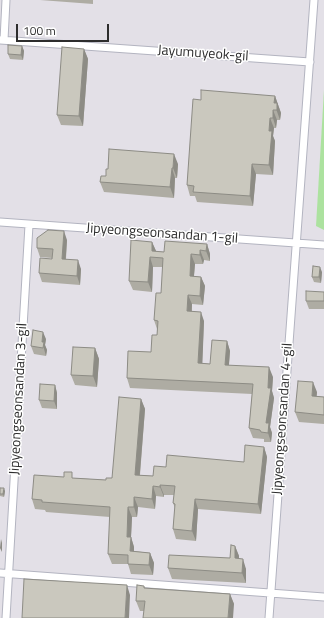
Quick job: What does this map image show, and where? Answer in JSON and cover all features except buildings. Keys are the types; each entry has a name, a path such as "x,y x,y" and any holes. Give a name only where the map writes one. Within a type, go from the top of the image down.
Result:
{"street":[{"path":"2,40 6,0"},
{"path":"296,244 314,0"},
{"name":"Jayumuyeok-gil","path":"2,40 310,62"},
{"name":"Jipyeongseonsandan 1-gil","path":"0,222 324,245"},
{"name":"Jipyeongseonsandan 3-gil","path":"6,618 10,574 29,225"},
{"name":"Jipyeongseonsandan 4-gil","path":"269,618 296,244"},
{"path":"0,573 324,598"}],"shaded area":[{"path":"0,0 324,0 324,618 0,618"}],"green space":[{"path":"324,90 324,230 316,226"}]}
